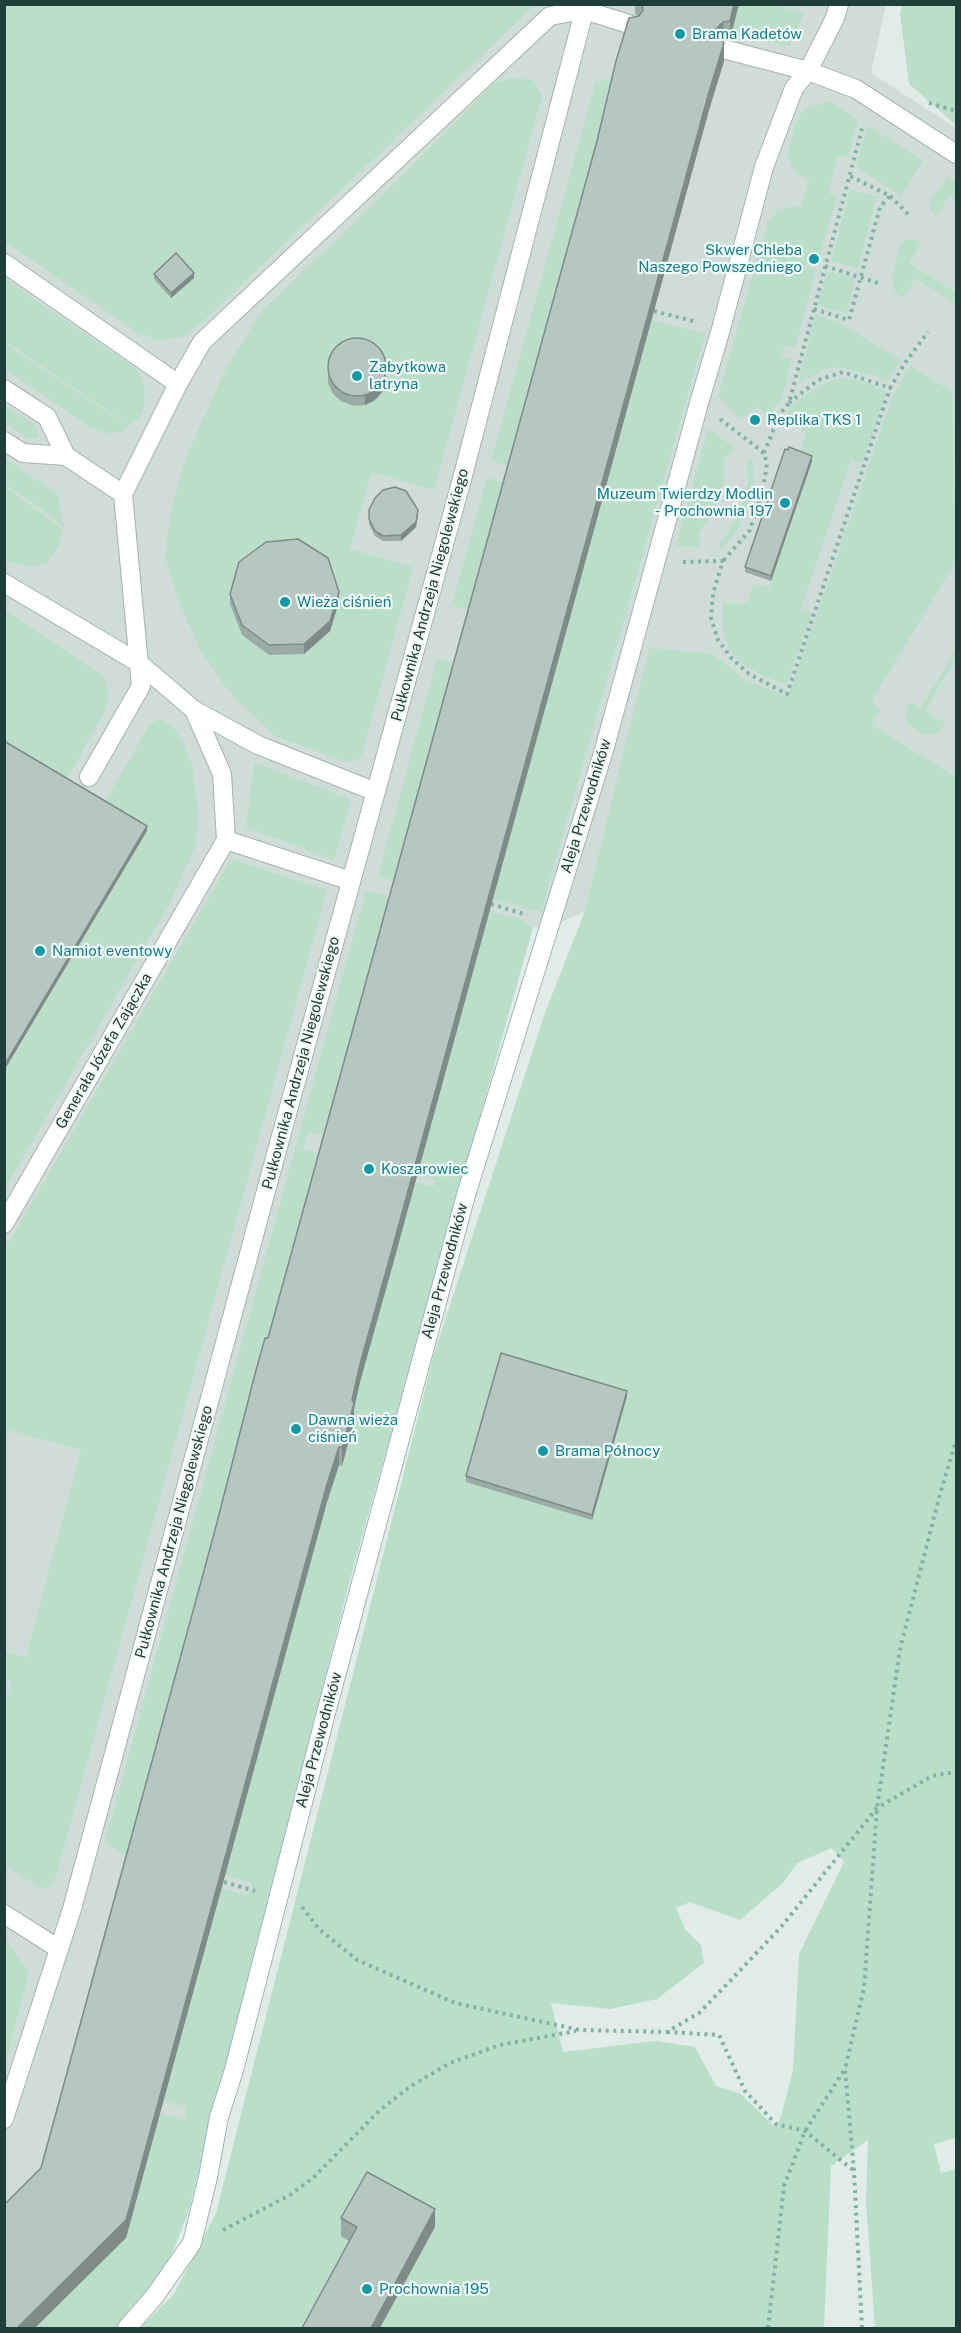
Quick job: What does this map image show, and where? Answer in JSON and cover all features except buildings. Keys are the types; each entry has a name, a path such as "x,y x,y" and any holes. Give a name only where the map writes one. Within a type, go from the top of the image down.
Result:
{"street":[{"name":"Aleja Przewodników","path":"127,2328 154,2297 192,2243 208,2177 219,2117 234,2070 466,1195 604,750 764,167 794,88 808,71 835,18 838,4"},
{"path":"89,777 141,686 123,494 201,342 550,16 585,7 632,25"},
{"name":"Pułkownika Andrzeja Niegolewskiego","path":"4,2119 75,1897 462,479 585,7"},
{"path":"727,50 808,71 856,89 957,154"},
{"path":"4,263 178,384"},
{"path":"4,388 47,417 66,456"},
{"path":"4,441 22,453 66,456 123,494"},
{"path":"4,583 139,663 194,710 258,745 376,792"},
{"path":"194,710 222,774 226,840 351,881"},
{"name":"Generała Józefa Zajączka","path":"4,1224 226,840"},
{"path":"4,1914 59,1949"}],"path":[{"path":"789,403 864,119"},
{"path":"850,176 890,196 909,216"},
{"path":"814,309 849,320 880,207 890,196"},
{"path":"825,266 881,284"},
{"path":"654,311 694,321"},
{"path":"699,403 764,453 767,464 763,489 750,530 723,561 713,592 711,618 718,640 732,659 749,674 787,693 890,388 928,332"},
{"path":"764,453 780,414 789,403 818,380 843,372 890,388"},
{"path":"655,563 723,561"},
{"path":"491,904 551,921"},
{"path":"862,2328 854,2171 845,2069 864,1988 877,1808 900,1649 940,1494 957,1441"},
{"path":"667,2032 699,2013 781,1927 877,1808 932,1776 957,1772"},
{"path":"284,1875 298,1901 318,1929 357,1960 455,2002 580,2030 719,2035 745,2091 776,2124 805,2131 854,2171"},
{"path":"224,1882 251,1890"},
{"path":"192,2243 239,2224 290,2196 314,2178 380,2110 411,2086 450,2062 500,2045 580,2030"},
{"path":"768,2328 784,2186 805,2131 845,2069"}],"shaded area":[{"path":"5,5 886,5 871,73 956,128 956,801 585,911 549,928 533,927 352,1572 188,2213 117,2328 5,2328"}],"green space":[{"path":"4,5 535,5 200,324 183,337 157,340 137,332 5,242"},
{"path":"739,5 773,5 804,13 789,46 731,34"},
{"path":"902,5 956,5 956,125 909,84 900,14"},
{"path":"512,78 533,80 542,96 434,490 371,472 350,549 413,567 362,754 356,761 346,762 275,736 235,698 217,675 201,651 178,600 165,556 171,510 187,454 227,367 261,312 389,189 494,83"},
{"path":"616,79 512,467 491,461 596,81"},
{"path":"830,101 858,120 848,158 838,155 828,193 837,196 819,258 810,255 807,266 816,269 795,348 784,345 782,356 792,359 781,400 774,408 770,421 758,406 739,419 718,397 768,221 777,212 789,207 801,207 809,180 798,175 791,167 787,155 797,119 805,109"},
{"path":"868,126 923,161 901,196 856,166"},
{"path":"948,177 956,182 956,201 949,196 936,217 930,209 930,200"},
{"path":"850,190 877,197 858,268 831,261"},
{"path":"910,239 921,242 909,263 956,293 956,304 916,278 903,298 895,292 892,276 900,246 904,241"},
{"path":"827,271 855,278 846,313 817,305"},
{"path":"5,279 135,368 142,378 145,389 144,407 138,419 121,432 106,433 91,428 5,369 5,344 123,421 5,341"},
{"path":"815,315 838,322 901,360 888,381 874,375 838,367 825,369 798,384"},
{"path":"652,320 705,334 541,912 493,899"},
{"path":"911,366 952,392 956,561 871,702 881,709 871,725 956,777 956,2138 934,2144 941,2173 956,2169 956,2328 875,2328 866,2201 868,2140 831,2166 824,2328 140,2328 174,2294 216,2213 434,1354 546,1010 585,911 649,648 713,654 743,679 788,697 894,393","holes":["832,1848 844,1862 799,1954 793,2070 780,2120 774,2126 741,2094 716,2086 695,2047 655,2041 563,2052 551,2003 610,2009 657,1999 704,1963 701,1945 685,1929 676,1908 690,1902 740,1920 783,1883 797,1863"]},
{"path":"834,379 864,381 887,392 862,463 851,460 801,609 812,613 786,685 740,662 730,652 723,634 723,601 737,605 748,601 754,584 769,588 812,461 799,456 806,435 799,424 785,419 791,408 801,398"},
{"path":"4,405 36,426 38,438 28,439 5,423"},
{"path":"708,429 735,448 724,458 724,482 713,514 698,533 701,547 676,546"},
{"path":"750,458 753,460 754,487 743,518 738,530 723,548 718,547 734,523 748,484 747,463"},
{"path":"5,459 58,495 64,527 59,546 48,562 32,567 5,561 5,487 61,528 62,526 5,484"},
{"path":"487,478 508,483 472,611 452,605"},
{"path":"5,610 97,672 98,670 105,680 109,694 106,709 65,782 5,746"},
{"path":"956,649 956,658 925,711 945,723 942,729 933,735 922,733 911,726 906,719 906,709 911,702 921,708"},
{"path":"437,659 455,664 396,881 378,876"},
{"path":"161,719 171,725 178,734 192,766 198,824 195,847 171,901 5,1189 5,1071 147,832 103,805 150,724"},
{"path":"254,762 351,800 334,860 246,827"},
{"path":"231,859 327,890 54,1883 47,1888 39,1887 5,1865 4,1709 12,1681 5,1679 5,1652 26,1657 81,1450 5,1429 5,1249"},
{"path":"366,890 391,897 325,1136 308,1131 303,1149 320,1154 129,1858 105,1842"},
{"path":"489,911 523,920 533,927 352,1572 188,2213 169,2262 145,2298 117,2328 35,2328 126,2238 160,2114 184,2120 187,2107 164,2101 222,1888 248,1896 251,1890 252,1883 225,1875 327,1502 339,1465 342,1465 354,1421 351,1420 360,1382 415,1182 434,1187 436,1180 417,1175"},
{"path":"5,1939 29,1972 5,2065"}],"place":[{"name":"Brama Kadetów","path":"680,34"},
{"name":"Skwer Chleba Naszego Powszedniego","path":"814,259"},
{"name":"Zabytkowa latryna","path":"357,376"},
{"name":"Replika TKS 1","path":"755,420"},
{"name":"Muzeum Twierdzy Modlin - Prochownia 197","path":"785,503"},
{"name":"Wieża ciśnień","path":"285,602"},
{"name":"Namiot eventowy","path":"40,951"},
{"name":"Koszarowiec","path":"369,1169"},
{"name":"Dawna wieża ciśnień","path":"296,1429"},
{"name":"Brama Północy","path":"543,1451"},
{"name":"Prochownia 195","path":"367,2289"}]}
